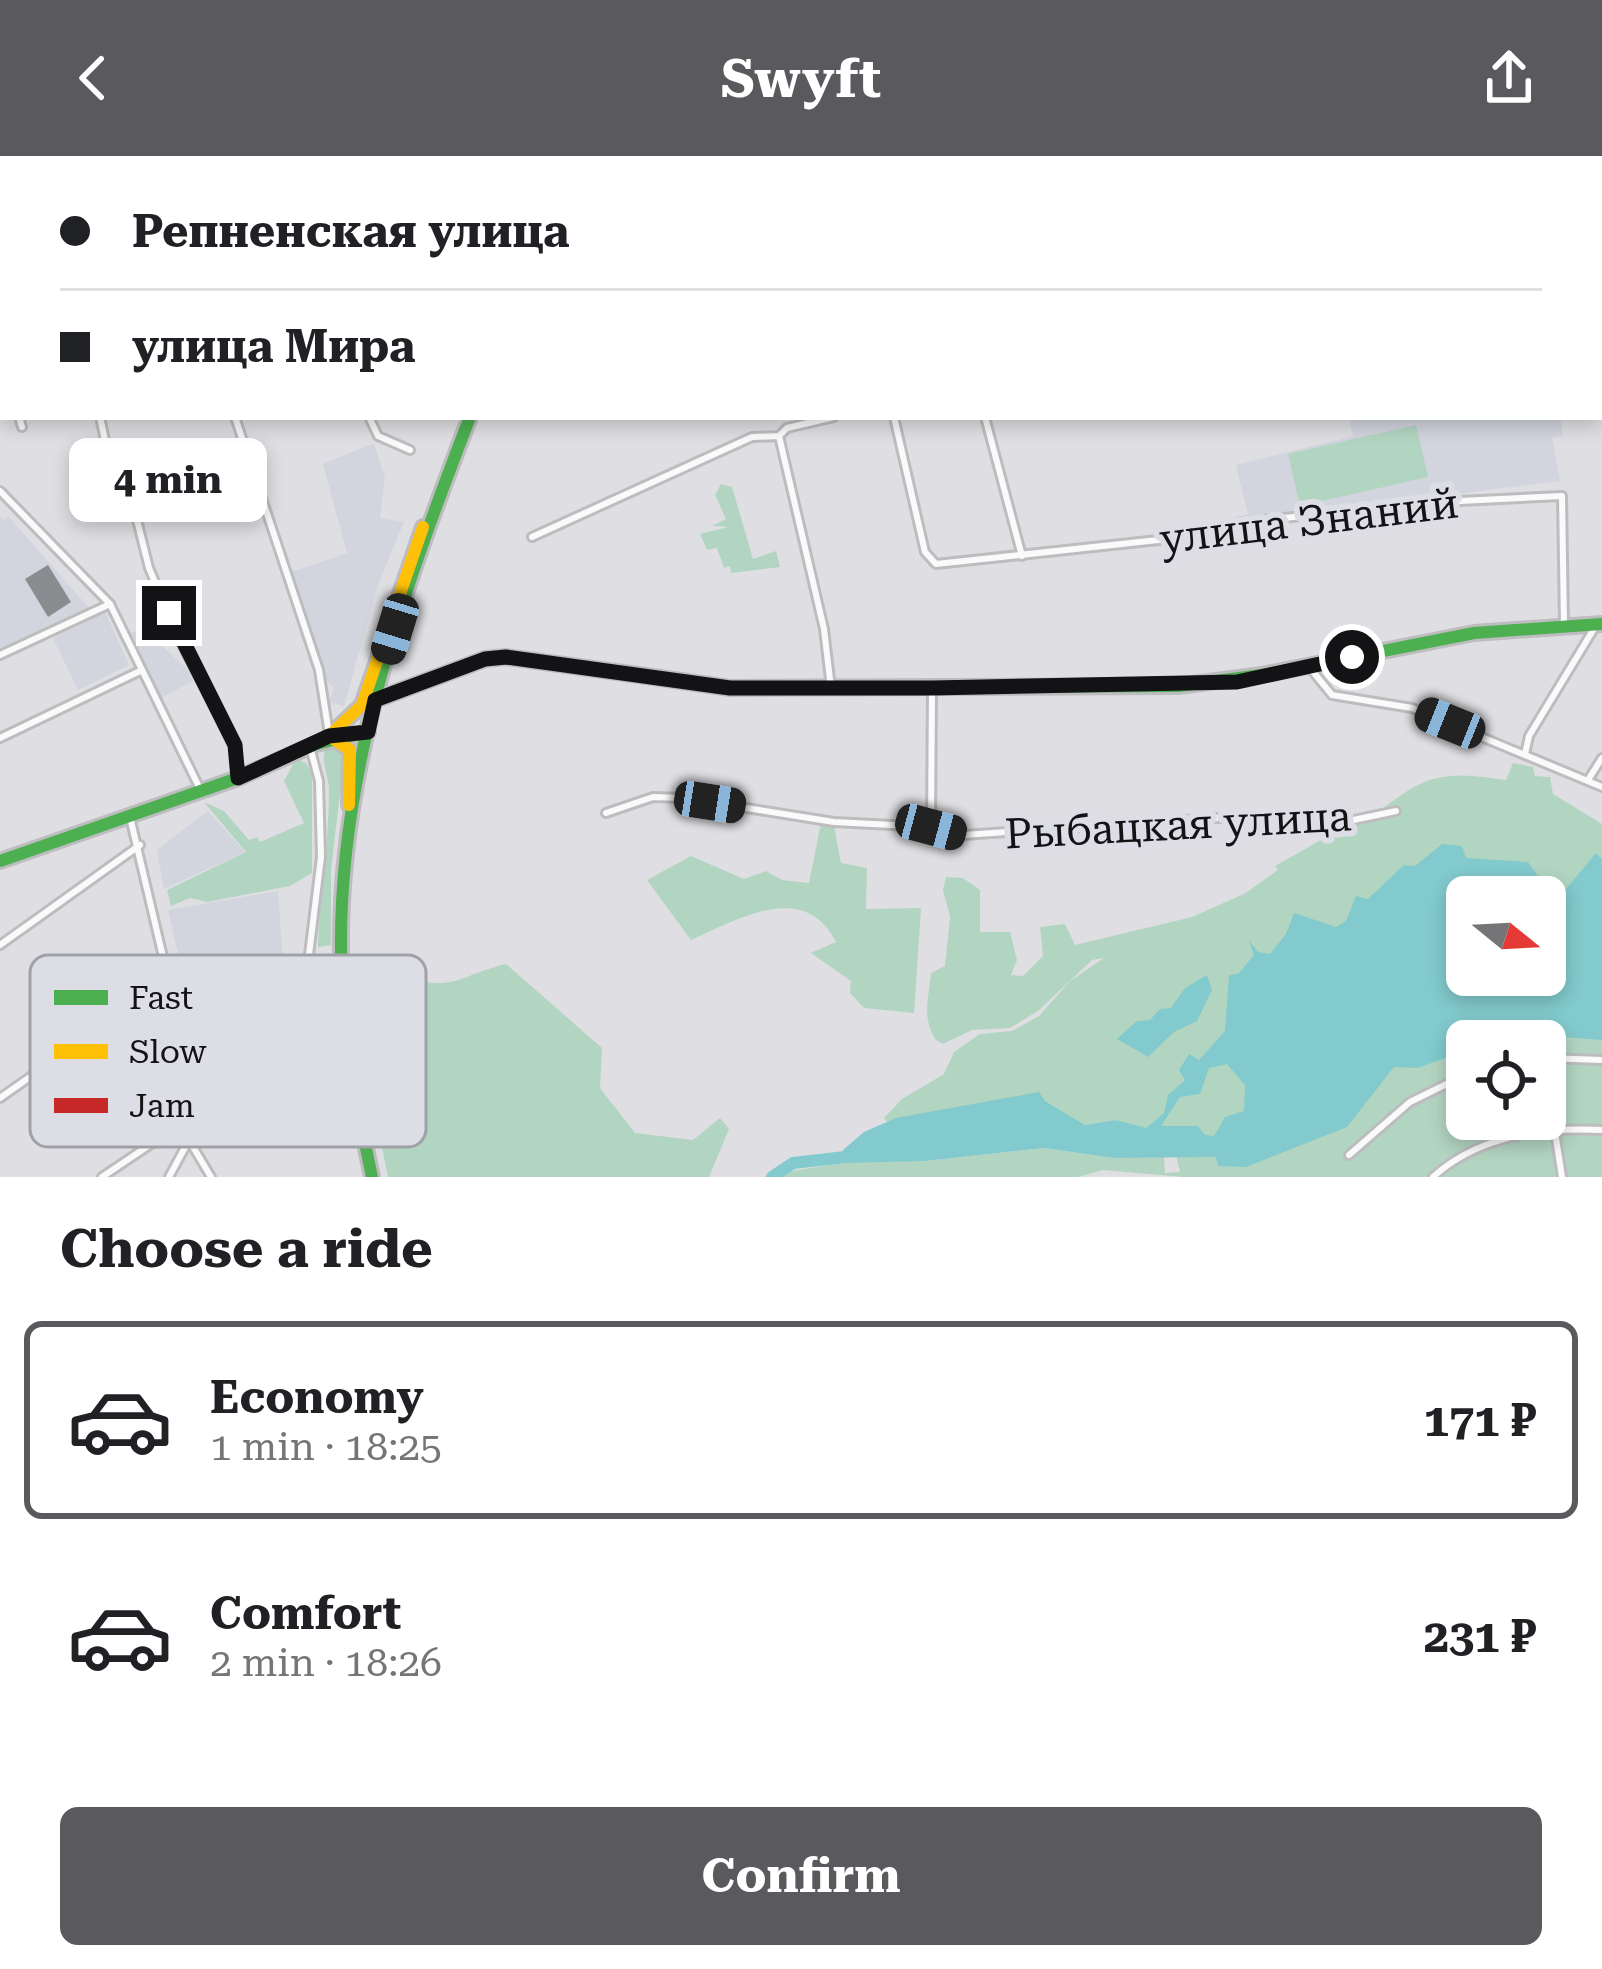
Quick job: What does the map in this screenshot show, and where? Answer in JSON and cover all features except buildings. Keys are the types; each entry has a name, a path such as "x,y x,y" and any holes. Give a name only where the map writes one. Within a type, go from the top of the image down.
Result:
{"main road":[{"path":"0,860 79,840 238,778 329,736 362,705 406,567 469,420"},
{"path":"346,860 375,700 431,514"},
{"path":"375,700 485,659 506,657 730,688 1178,686 1237,682 1394,646 1564,624 1599,624"},
{"path":"329,736 368,732"},
{"path":"329,736 347,747 352,757 341,918 343,955"},
{"path":"366,1147 372,1177"}],"street":[{"path":"20,420 22,427"},
{"path":"101,420 149,568 179,640 235,745 238,778"},
{"path":"236,420 319,670 329,736"},
{"path":"370,420 378,436 410,450"},
{"path":"532,537 752,437 779,436 787,428 820,420"},
{"name":"улица Знаний","path":"895,420 929,560 943,564 1186,537 1241,522 1562,496 1564,624"},
{"path":"986,420 1022,556"},
{"path":"779,436 824,629 831,688"},
{"path":"0,491 110,604 200,789"},
{"path":"0,655 110,604"},
{"path":"1526,754 1529,736 1599,624"},
{"path":"1310,668 1332,695 1412,708 1602,787"},
{"path":"0,738 140,671"},
{"path":"931,827 932,688"},
{"path":"310,746 319,782 321,857 310,955"},
{"path":"1587,780 1602,758"},
{"name":"Рыбацкая улица","path":"606,813 653,797 684,798 833,822 931,827 963,836 1130,820 1267,818 1325,826 1396,811"},
{"path":"130,817 163,955"},
{"path":"0,945 140,845"},
{"path":"1566,1059 1602,1060"},
{"path":"0,1098 30,1077"},
{"path":"1349,1155 1400,1109 1446,1085"},
{"path":"1566,1130 1602,1130"},
{"path":"1433,1177 1461,1157 1501,1140"},
{"path":"1554,1140 1562,1177"},
{"path":"102,1177 146,1147"},
{"path":"169,1177 185,1147"},
{"path":"193,1147 211,1177"}],"shaded area":[{"path":"1350,420 1560,420 1563,435 1552,438 1560,481 1249,519 1236,465 1353,436"},
{"path":"374,443 385,477 380,518 404,522 379,582 344,706 329,702 334,688 322,676 289,573 347,553 323,464"},
{"path":"0,515 3,520 9,517 90,609 0,650"},
{"path":"105,612 129,665 78,690 53,638"},
{"path":"142,627 189,671 193,681 159,699 128,635"},
{"path":"208,811 245,852 164,889 157,850"},
{"path":"278,891 282,955 178,955 168,910"}],"green space":[{"path":"1416,425 1428,477 1300,506 1288,454"},
{"path":"164,448 167,454 179,451 196,502 165,512 155,484 138,490 127,458"},
{"path":"721,484 732,487 753,559 776,551 780,567 731,573 730,566 724,568 717,548 707,550 700,534 728,527 712,526 726,519 715,495"},
{"path":"328,744 341,751 344,759 331,870 331,945 318,947 329,810 324,761"},
{"path":"296,759 306,763 312,774 312,873 290,886 207,902 190,898 171,906 167,890 246,852 204,802 224,811 249,840 257,837 260,842 304,823 284,781"},
{"path":"1513,763 1533,767 1535,776 1550,777 1553,794 1602,824 1602,1177 1183,1177 1103,1170 1078,1177 781,1177 791,1171 856,1161 925,1161 1044,1148 1114,1158 1164,1157 1165,1173 1180,1172 1169,1127 1139,1128 1115,1120 1085,1125 1045,1101 896,1118 889,1124 884,1118 902,1099 944,1074 954,1052 980,1034 1012,1031 1039,1016 1070,981 1104,958 1092,960 1038,1011 1010,1028 972,1030 943,1044 931,1032 927,1007 931,973 945,966 950,917 943,890 946,877 963,878 980,890 980,932 1010,932 1017,960 1011,975 1023,976 1043,956 1040,927 1065,924 1075,945 1192,917 1244,894 1278,870 1275,866 1321,840 1321,830 1351,826 1432,779 1506,780"},
{"path":"821,823 834,826 841,863 867,868 866,909 921,908 914,1013 864,1008 850,993 851,981 811,953 836,942 806,912 769,910 691,940 647,880 691,856 744,879 766,871 782,880 809,883"},
{"path":"506,964 602,1048 600,1088 635,1133 693,1140 720,1118 729,1129 709,1177 388,1177 382,1147 426,1147 426,982 456,981"}],"water":[{"path":"1442,844 1462,846 1466,858 1528,862 1538,876 1446,876 1446,996 1566,996 1566,889 1596,853 1602,859 1602,1040 1566,1037 1566,1020 1446,1020 1446,1058 1418,1068 1394,1067 1347,1127 1246,1167 1218,1166 1216,1157 1114,1158 1044,1148 925,1161 842,1163 843,1150 864,1132 896,1118 1039,1092 1045,1101 1085,1125 1115,1120 1146,1128 1164,1113 1168,1095 1185,1080 1179,1070 1189,1054 1199,1060 1225,1031 1229,975 1238,974 1254,955 1249,940 1258,952 1270,954 1286,934 1294,913 1336,927 1346,921 1356,896 1368,899 1404,865 1415,866","holes":["1227,1064 1245,1085 1244,1111 1225,1117 1214,1136 1205,1135 1198,1126 1161,1126 1180,1097 1200,1094 1209,1068"]},
{"path":"1207,975 1212,990 1197,1021 1174,1032 1148,1057 1117,1039 1137,1021 1150,1020 1160,1009 1171,1008 1185,988"}],"waterway":[{"path":"772,1177 793,1163 854,1156"}],"traffic: fast":[{"path":"341,955 343,881 364,745 400,611 469,420"},
{"path":"646,676 730,688 1178,686 1262,675 1474,633 1602,624"},
{"path":"0,861 238,778 316,744 368,732"},
{"path":"366,1147 372,1177"}],"traffic: slow":[{"path":"349,805 350,750 329,736 362,705 423,527"}],"traffic: jam":[{"path":"375,700 485,659 506,657 646,676"}],"route":[{"path":"169,613 235,745 238,778 329,736 368,732 375,700 494,658 524,658 730,688 932,688 1237,682 1352,657"}]}
